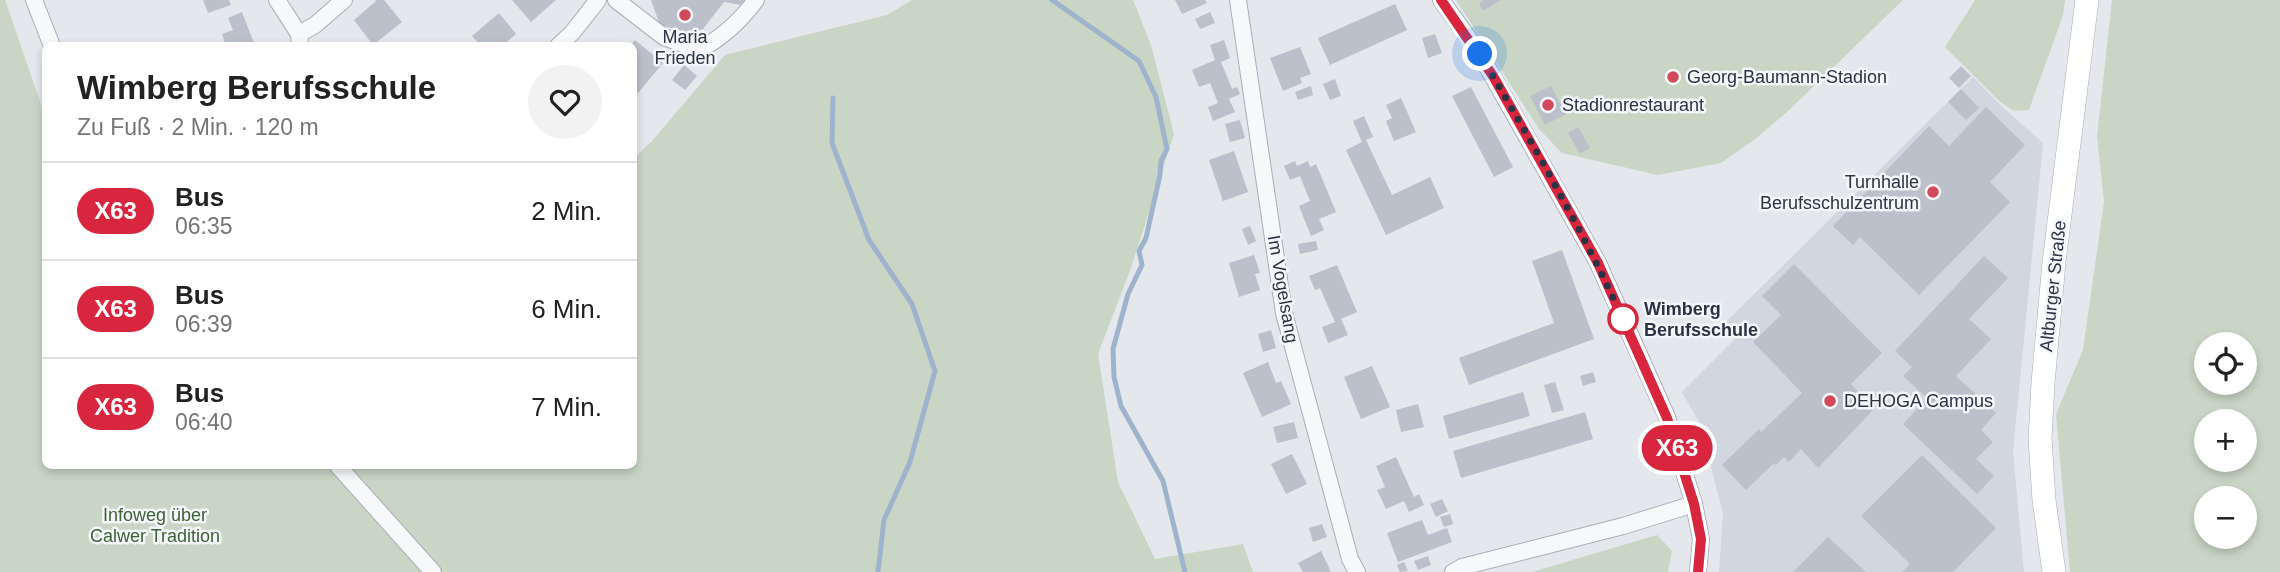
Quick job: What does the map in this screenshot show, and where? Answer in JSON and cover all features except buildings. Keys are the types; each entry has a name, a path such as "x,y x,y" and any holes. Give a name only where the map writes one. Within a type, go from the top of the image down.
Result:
{"street":[{"path":"34,0 50,42"},
{"path":"277,0 300,40 344,0"},
{"path":"562,42 598,0"},
{"path":"616,0 664,37 699,50 713,43 745,15 756,0"},
{"name":"Im Vogelsang","path":"1238,0 1284,313 1350,559 1357,572"},
{"path":"1441,0 1480,54 1598,263 1667,418 1694,504 1701,539 1698,572"},
{"name":"Altburger Straße","path":"2054,572 2044,500 2041,451 2043,383 2054,262 2087,0"},
{"path":"341,469 433,572"},
{"path":"1453,572 1462,567 1623,526 1694,504"}],"shaded area":[{"path":"1973,77 2043,143 2013,452 2024,572 1719,572 1723,513 1699,422 1682,392 1735,339 1723,325"}],"green space":[{"name":"Infoweg über Calwer Tradition","path":"0,0 5,0 42,107 42,469 330,469 426,572 0,572"},
{"path":"912,0 1133,0 1151,45 1174,134 1131,268 1098,354 1118,482 1155,559 1243,544 1253,572 432,572 390,513 353,469 637,469 637,155 725,55 887,15"},
{"name":"Georg-Baumann-Stadion","path":"1456,0 1903,0 1787,112 1754,140 1721,163 1658,175 1562,153 1539,129"},
{"path":"1975,0 2065,0 2063,15 2029,110 2014,111 1999,101 1945,47"},
{"path":"2112,0 2280,0 2280,572 2070,572 2056,414 2083,350 2104,202 2097,137"},
{"path":"1657,535 1672,551 1668,572 1532,572"}],"waterway":[{"path":"1052,0 1139,61 1156,97 1167,149 1161,161 1146,238 1139,251 1142,265 1128,294 1113,349 1114,377 1121,406 1163,481 1185,572"},
{"path":"833,98 832,143 869,240 912,304 935,371 910,462 884,520 878,572"}],"bus line":[{"name":"X63","path":"1441,0 1480,54 1598,263 1667,418 1694,504 1701,539 1698,572"}],"place":[{"name":"Maria Frieden","path":"685,15"},
{"name":"Georg-Baumann-Stadion","path":"1673,77"},
{"name":"Stadionrestaurant","path":"1548,105"},
{"name":"Turnhalle Berufsschulzentrum","path":"1933,192"},
{"name":"Wimberg Berufsschule","path":"1623,319"},
{"name":"DEHOGA Campus","path":"1830,401"}],"route":[{"path":"1480,54 1598,263 1628,330 1623,319"}]}
